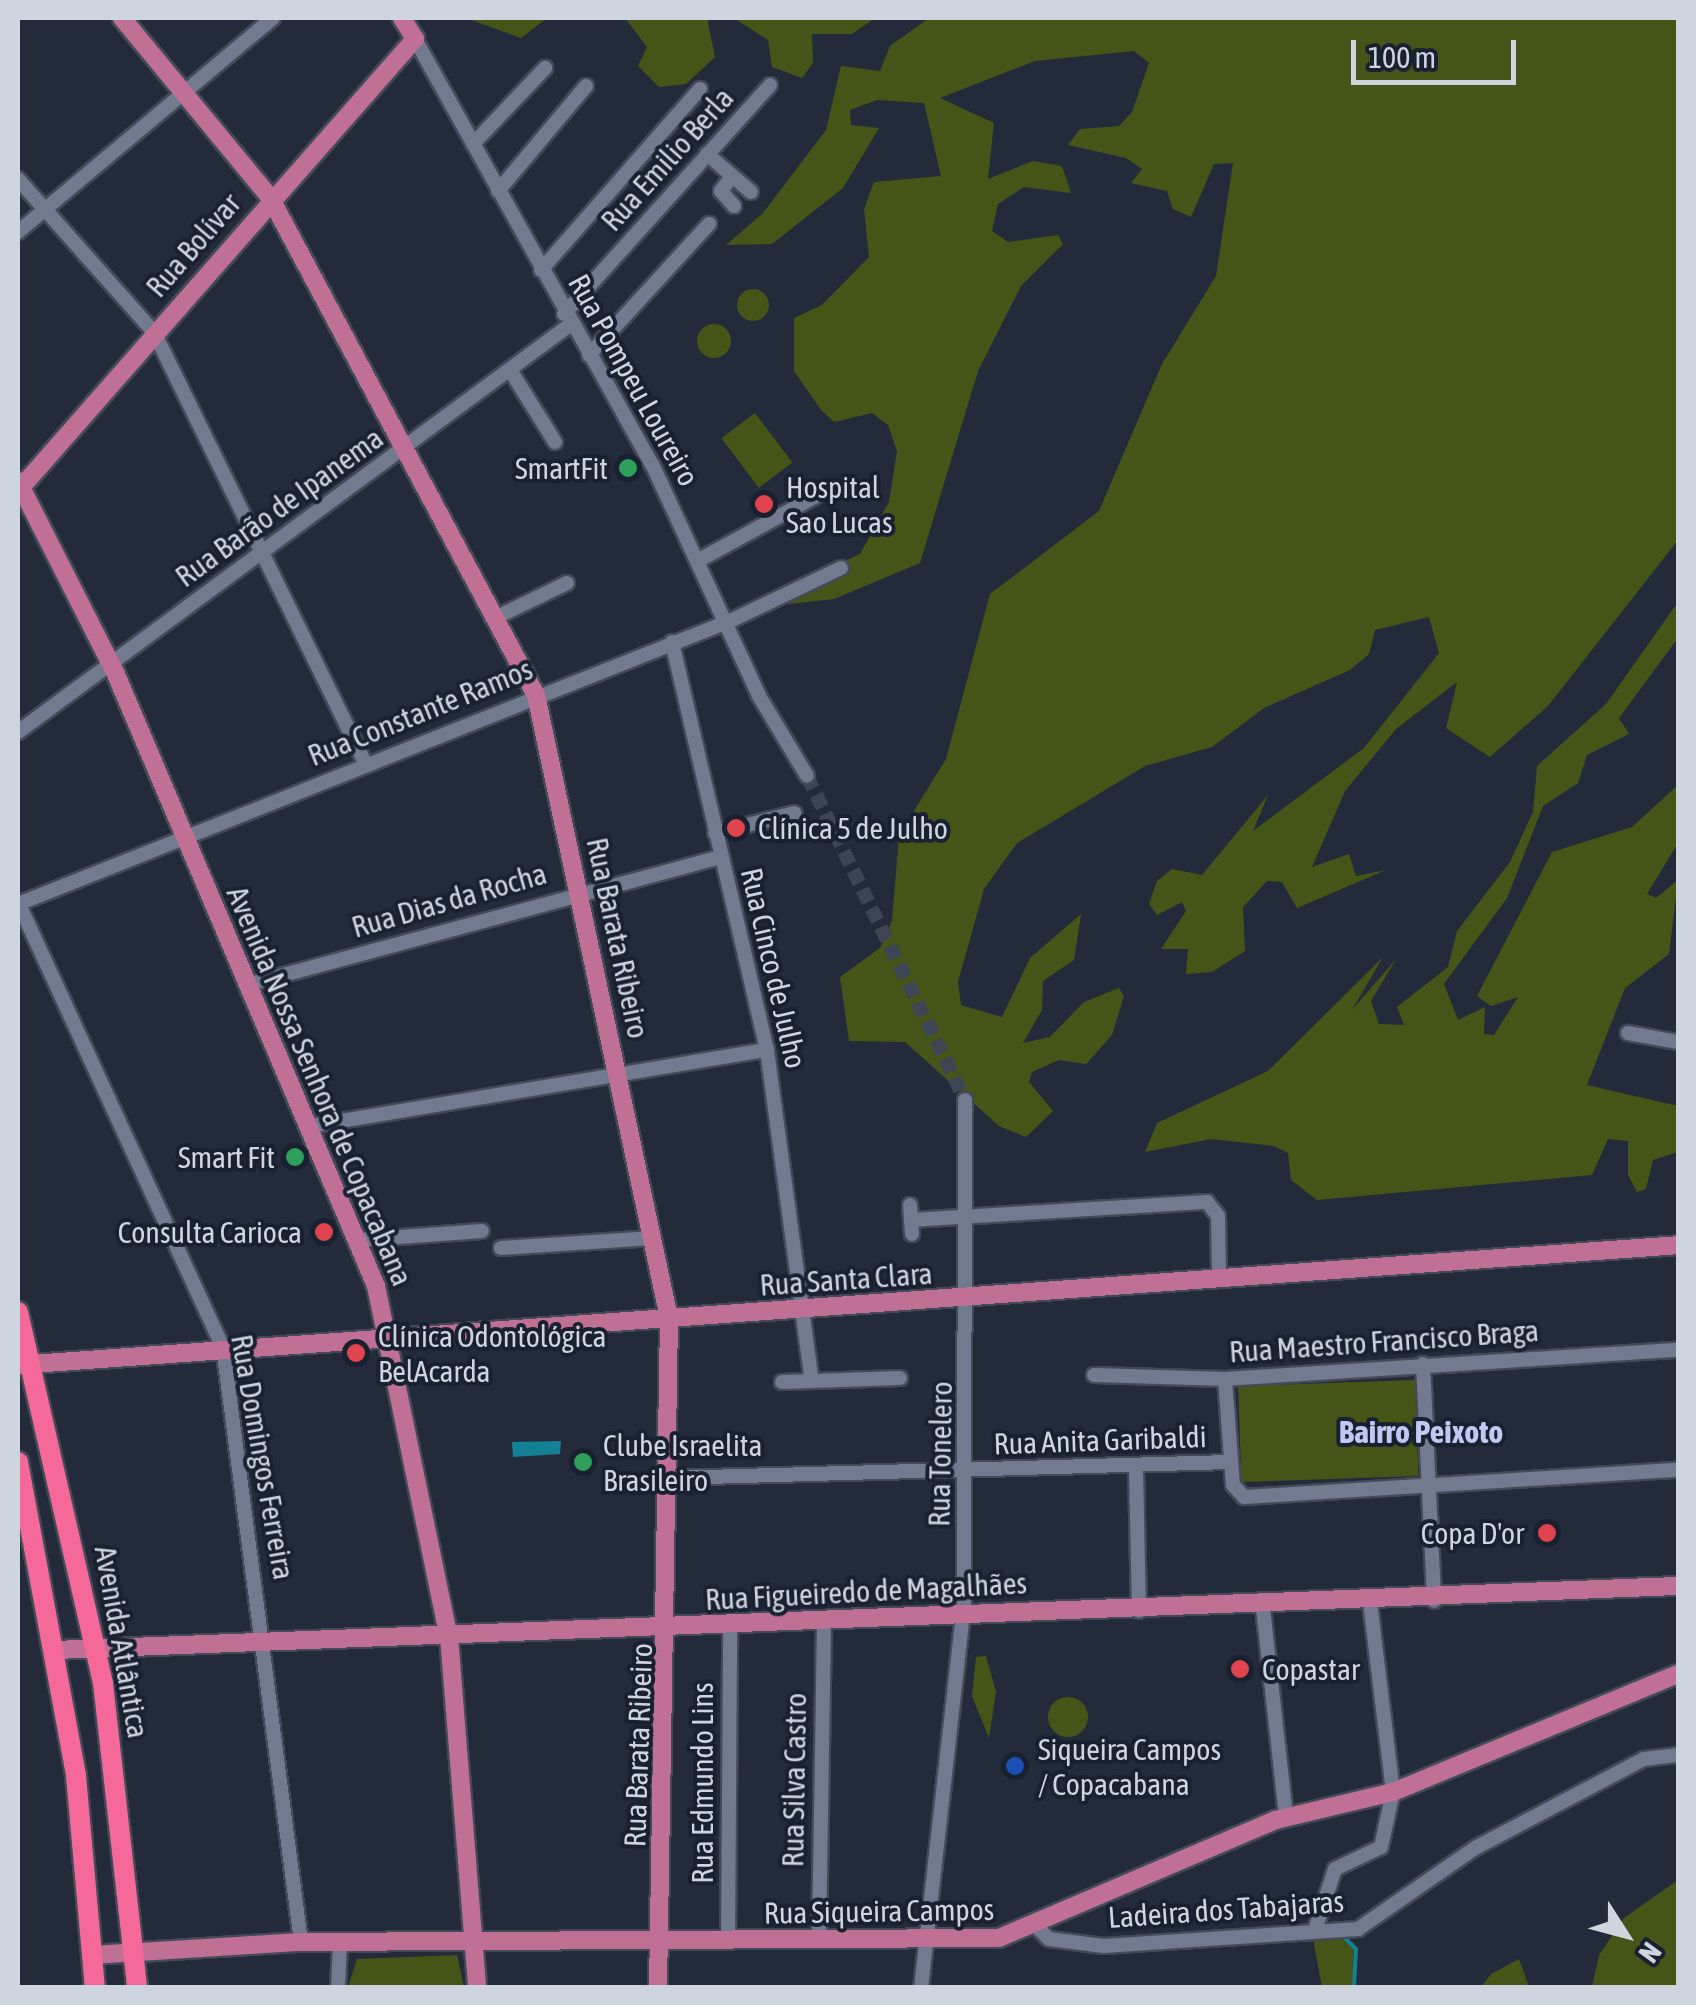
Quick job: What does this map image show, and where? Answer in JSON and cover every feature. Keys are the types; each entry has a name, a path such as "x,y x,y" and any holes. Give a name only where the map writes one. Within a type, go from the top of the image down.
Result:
{"highway":[{"name":"Avenida Atlântica","path":"18,1312 25,1364 97,1647 135,1946 136,1988"},
{"path":"18,1462 55,1650 95,1988"}],"main road":[{"name":"Rua Barata Ribeiro","path":"122,18 270,199 536,695 670,1318 669,1629 658,1988"},
{"name":"Rua Pompeu Loureiro","path":"402,18 415,39"},
{"name":"Rua Bolívar","path":"19,486 415,39"},
{"name":"Avenida Nossa Senhora de Copacabana","path":"19,486 111,662 311,1126 358,1240 389,1333 449,1636 478,1941 477,1988"},
{"name":"Rua Santa Clara","path":"25,1364 389,1333 970,1299 1219,1275 1678,1246"},
{"name":"Rua Figueiredo de Magalhães","path":"55,1650 669,1629 964,1612 1263,1608 1678,1586"},
{"name":"Rua Siqueira Campos","path":"92,1955 135,1946 301,1942 999,1938 1036,1926 1286,1816 1393,1792 1678,1674"}],"street":[{"path":"18,232 273,18"},
{"name":"Rua Pompeu Loureiro","path":"415,39 700,559 807,776"},
{"path":"473,144 545,68"},
{"name":"Rua Emilio Berla","path":"568,319 770,85"},
{"path":"498,191 586,86"},
{"path":"541,270 700,89"},
{"path":"708,154 750,192"},
{"path":"732,176 721,192 734,206"},
{"path":"18,179 154,332 258,555 364,763"},
{"path":"589,355 709,224"},
{"name":"Rua Barão de Ipanema","path":"18,732 404,450 510,370 568,319"},
{"path":"510,370 555,442"},
{"path":"700,559 816,496"},
{"name":"Rua Constante Ramos","path":"18,904 364,763 730,621 841,568"},
{"path":"495,618 567,584"},
{"name":"Rua Cinco de Julho","path":"672,642 767,1050 808,1308 812,1381"},
{"path":"716,833 796,813"},
{"name":"Rua Dias da Rocha","path":"250,984 580,892 721,858"},
{"name":"Rua Domingos Ferreira","path":"18,904 223,1347 266,1642 301,1942"},
{"path":"1628,1034 1678,1042"},
{"path":"311,1126 767,1050"},
{"name":"Rua Tonelero","path":"921,1988 964,1612 971,1219 965,1100"},
{"path":"911,1220 1207,1202 1218,1216 1219,1275"},
{"path":"358,1240 482,1230"},
{"path":"501,1248 653,1238"},
{"name":"Rua Maestro Francisco Braga","path":"1094,1375 1225,1379 1678,1350"},
{"path":"1422,1364 1434,1601"},
{"path":"782,1382 900,1378"},
{"path":"1225,1379 1234,1490 1248,1498 1678,1470"},
{"name":"Rua Anita Garibaldi","path":"670,1478 1136,1469 1231,1462"},
{"path":"1136,1469 1139,1611"},
{"path":"1316,1927 1335,1868 1381,1847 1393,1792 1370,1603"},
{"path":"1263,1608 1286,1816"},
{"name":"Rua Silva Castro","path":"819,1941 824,1620"},
{"name":"Rua Edmundo Lins","path":"728,1941 730,1624"},
{"name":"Ladeira dos Tabajaras","path":"1036,1926 1049,1940 1104,1946 1316,1927 1360,1928 1461,1856 1638,1762 1678,1755"},
{"path":"338,1988 340,1942"}],"green space":[{"path":"466,18 547,18 521,38"},
{"path":"625,18 707,18 715,57 686,84 659,87 638,66 647,47"},
{"path":"734,18 875,18 852,34 812,34 813,63 802,78 772,67 768,40"},
{"path":"929,18 1678,18 1678,540 1548,706 1490,757 1446,728 1457,682 1396,729 1345,791 1312,867 1349,854 1356,876 1386,870 1297,908 1282,882 1267,881 1243,907 1245,951 1212,972 1186,974 1188,949 1161,949 1186,911 1182,902 1157,915 1149,904 1157,881 1172,869 1202,875 1268,795 1253,831 1364,748 1439,653 1429,617 1375,630 1369,654 1350,670 1264,708 1212,747 1145,766 1017,843 984,889 958,982 961,1005 1002,1017 1030,958 1081,914 1074,960 1043,981 1042,1010 1023,1043 1050,1037 1084,1002 1119,988 1124,996 1112,1035 1086,1064 1059,1060 1032,1072 1029,1082 1053,1111 1026,1137 999,1126 905,1042 849,1041 840,977 880,948 892,921 899,835 946,759 990,594 1099,511 1162,364 1216,276 1233,163 1214,164 1191,217 1173,209 1167,191 1131,183 1142,169 1126,158 1068,145 1080,129 1119,126 1132,112 1149,63 1134,51 1035,61 940,98 994,123 988,179 1033,161 1062,166 1071,193 1024,187 998,204 992,231 1008,242 1058,235 1063,244 1021,286 978,371 920,563 834,599 741,609 860,554 889,502 897,451 888,425 872,413 834,422 821,410 794,371 794,318 822,305 869,257 864,209 874,182 941,176 924,103 877,100 850,110 851,125 879,128 843,188 772,244 726,245 763,213 826,130 841,66 880,71 890,46"},
{"path":"753,289 764,294 769,305 764,316 753,321 742,316 737,305 742,294"},
{"path":"714,324 726,329 731,341 726,353 714,358 702,353 697,341 702,329"},
{"path":"755,413 792,463 759,488 721,438"},
{"path":"1678,602 1678,638 1619,718 1629,734 1587,755 1578,783 1543,806 1507,898 1444,984 1458,1020 1485,1007 1484,1034 1494,1035 1518,997 1491,1006 1477,996 1552,852 1632,827 1678,785 1678,843 1647,894 1656,898 1678,880 1669,954 1625,988 1587,1085 1678,1106 1678,1152 1653,1160 1646,1189 1637,1192 1628,1175 1628,1141 1608,1139 1592,1175 1317,1200 1291,1180 1288,1153 1274,1146 1211,1139 1145,1152 1157,1123 1268,1071 1383,957 1352,1010 1396,959 1371,1001 1379,1024 1404,1025 1397,1007 1448,967 1457,931 1510,862 1533,812 1537,766 1606,704"},
{"path":"1415,1380 1418,1476 1241,1482 1238,1386"},
{"path":"986,1656 996,1692 989,1738 972,1696 976,1657"},
{"path":"1068,1697 1082,1703 1088,1717 1082,1731 1068,1737 1054,1731 1048,1717 1054,1703"},
{"path":"1678,1880 1678,1987 1592,1987 1599,1955 1624,1918"},
{"path":"1311,1928 1354,1943 1353,1987 1322,1987"},
{"path":"457,1955 464,1987 348,1987 357,1959"},
{"path":"1519,1959 1529,1987 1481,1987 1491,1974"}],"water":[{"path":"561,1441 560,1454 513,1457 512,1442"}],"waterway":[{"path":"1341,1934 1356,1949 1354,1988"}],"tunnel":[{"path":"807,776 965,1100"}],"place":[{"name":"SmartFit","path":"628,468"},
{"name":"Hospital Sao Lucas","path":"764,504"},
{"name":"Clínica 5 de Julho","path":"736,828"},
{"name":"Smart Fit","path":"295,1157"},
{"name":"Consulta Carioca","path":"324,1232"},
{"name":"Clínica Odontológica BelAcarda","path":"356,1353"},
{"name":"Clube Israelita Brasileiro","path":"583,1462"},
{"name":"Copa D'or","path":"1547,1533"},
{"name":"Copastar","path":"1240,1669"},
{"name":"Siqueira Campos / Copacabana","path":"1015,1766"}],"district":[{"name":"Bairro Peixoto","path":"1421,1432"}]}
